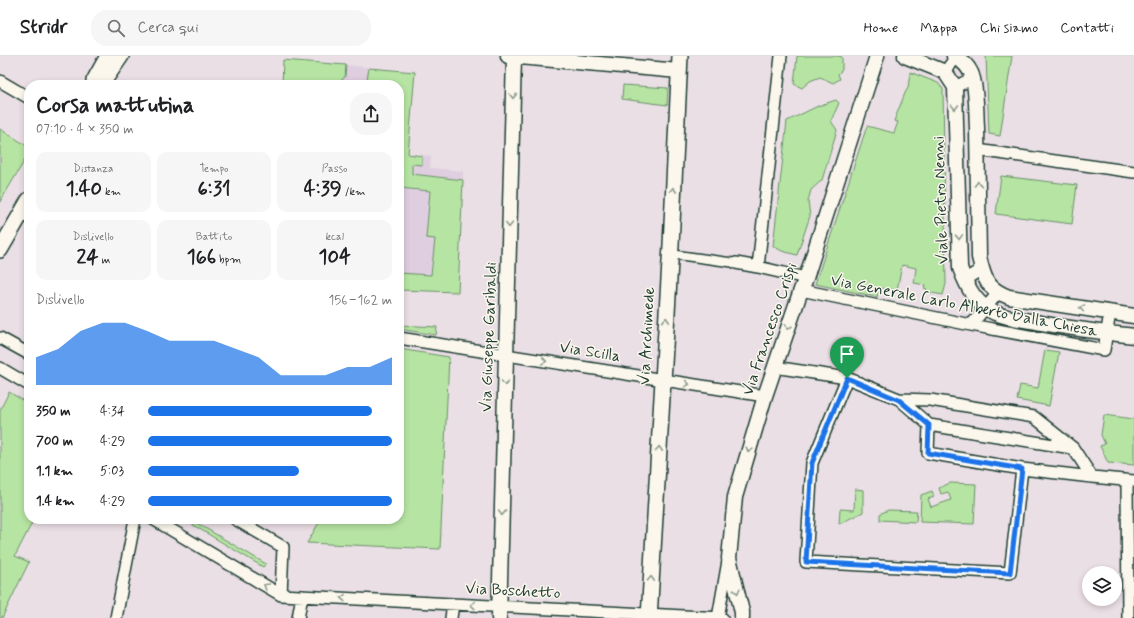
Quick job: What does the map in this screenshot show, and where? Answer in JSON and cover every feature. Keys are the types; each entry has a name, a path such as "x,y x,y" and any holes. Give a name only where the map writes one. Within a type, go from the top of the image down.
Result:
{"main road":[{"path":"94,80 108,56"},
{"path":"104,80 121,56"},
{"name":"Via Archimede","path":"649,616 680,56"},
{"path":"0,250 24,209"}],"street":[{"path":"508,56 678,71"},
{"name":"Via Giuseppe Garibaldi","path":"499,612 514,56"},
{"path":"758,267 781,56"},
{"name":"Via Francesco Crispi","path":"742,618 742,612 729,558 735,497 774,367 803,284 877,56"},
{"path":"905,56 945,72 955,87 973,78"},
{"path":"945,72 956,57 969,69 973,78 975,90 979,257 986,280 991,287 998,293 1010,297 1134,316"},
{"path":"0,81 24,95"},
{"name":"Viale Pietro Nenni","path":"955,87 960,268 964,280 976,299 995,313 1008,317 1045,324 1134,336"},
{"path":"977,150 1134,172"},
{"path":"670,254 736,263"},
{"name":"Via Generale Carlo Alberto Dalla Chiesa","path":"736,263 758,267 803,284 971,325 1104,350 1108,333"},
{"path":"964,280 982,269"},
{"path":"971,325 998,293"},
{"path":"1108,333 1110,312"},
{"path":"0,338 24,351"},
{"name":"Via Scilla","path":"404,339 765,396"},
{"path":"774,367 847,378 899,400 929,425 1073,448"},
{"path":"0,368 24,382"},
{"path":"847,378 812,463 806,562 1010,573 1022,469"},
{"path":"899,400 930,400 1034,417 1073,448 1092,477"},
{"path":"929,425 928,453 1022,469 1131,481 1128,618"},
{"path":"116,618 134,524"},
{"path":"161,524 281,595 282,548 243,524"},
{"path":"718,618 729,558"},
{"name":"Via Boschetto","path":"281,595 453,604 499,612 722,618"},
{"path":"298,618 302,596"},
{"path":"451,618 453,604"}],"shaded area":[{"path":"283,60 415,72 408,154 431,156 430,168 463,171 458,292 404,290 404,80 282,80"}],"green space":[{"path":"797,56 842,57 842,70 838,74 840,79 833,83 820,77 810,81 802,88 794,84"},
{"path":"986,56 1012,56 1000,136 989,134"},
{"path":"283,60 346,65 345,77 342,80 282,80"},
{"path":"369,68 415,72 408,154 422,156 422,165 412,164 412,174 463,180 458,292 404,290 404,273 431,275 435,239 426,238 430,191 404,188 404,80 367,80"},
{"path":"910,72 938,83 943,89 946,284 943,295 927,292 927,289 924,288 925,285 914,283 916,268 902,265 897,290 879,288 877,297 815,284 867,126 894,133 898,122 894,121 908,88"},
{"path":"623,85 668,88 667,105 622,99"},
{"path":"836,100 839,103 831,121 837,130 822,180 811,190 808,201 810,216 797,255 782,251 773,246 787,121 818,106"},
{"path":"0,129 24,144 24,161 0,202"},
{"path":"1001,176 1077,185 1072,224 996,214"},
{"path":"404,325 437,327 436,335 404,330"},
{"path":"404,350 449,357 440,549 307,543 318,524 404,524"},
{"path":"1045,350 1059,352 1049,406 1017,400 1020,385 1038,388"},
{"path":"9,392 24,401 24,524 31,524 15,556 29,562 2,618 0,618 0,410"},
{"path":"1104,415 1134,419 1134,465 1108,463 1100,446 1105,444 1101,435"},
{"path":"950,483 976,484 974,524 920,522 921,495 932,491 934,497 928,499 931,507 951,500 948,492 941,494 939,488"},
{"path":"855,489 863,490 863,512 839,524 840,509 854,510"},
{"path":"888,510 917,511 916,522 880,520 880,514"},
{"path":"191,524 198,524 266,564 263,567"}],"route":[{"path":"847,378 899,400 929,425 928,453 1022,469 1010,573 806,562 812,463 847,378"}]}
